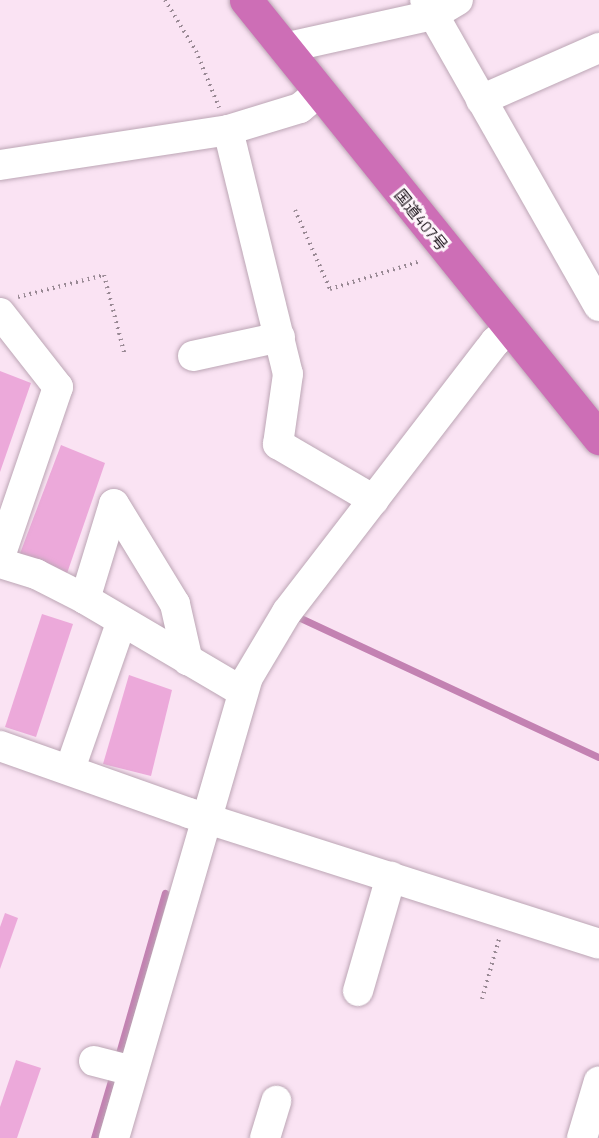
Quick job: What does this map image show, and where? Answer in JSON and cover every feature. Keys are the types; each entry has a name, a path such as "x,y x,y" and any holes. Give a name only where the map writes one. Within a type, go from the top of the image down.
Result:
{"highway":[{"name":"国道407号","path":"246,0 448,254 599,438"}],"street":[{"path":"284,48 458,0"},
{"path":"429,8 599,306"},
{"path":"481,100 599,48"},
{"path":"0,165 228,130 300,108 319,92"},
{"path":"228,130 288,374 278,444 374,500"},
{"path":"0,556 58,387 6,306"},
{"path":"114,1138 247,679 288,612 510,328"},
{"path":"193,356 280,337"},
{"path":"85,599 114,504 175,604 188,661"},
{"path":"0,563 36,574 85,599 121,623 243,692"},
{"path":"70,769 121,623"},
{"path":"0,746 205,818 599,944"},
{"path":"358,991 391,877"},
{"path":"94,1061 133,1071"},
{"path":"582,1138 599,1081"},
{"path":"265,1138 276,1101"}],"path":[{"path":"165,0 196,51 228,130"},
{"path":"296,210 330,289 448,254"},
{"path":"6,306 104,275 124,352"},
{"path":"482,999 506,913"}],"building":[{"path":"0,371 31,383 0,472"},
{"path":"61,445 105,463 63,585 16,564"},
{"path":"42,614 73,624 36,737 5,727"},
{"path":"129,675 172,690 151,776 103,764"},
{"path":"5,913 18,918 0,969 0,927"},
{"path":"16,1060 41,1068 17,1138 0,1138 0,1107"}],"waterway":[{"path":"294,615 599,757"},
{"path":"117,1060 165,893"},
{"path":"94,1138 113,1074"}]}
